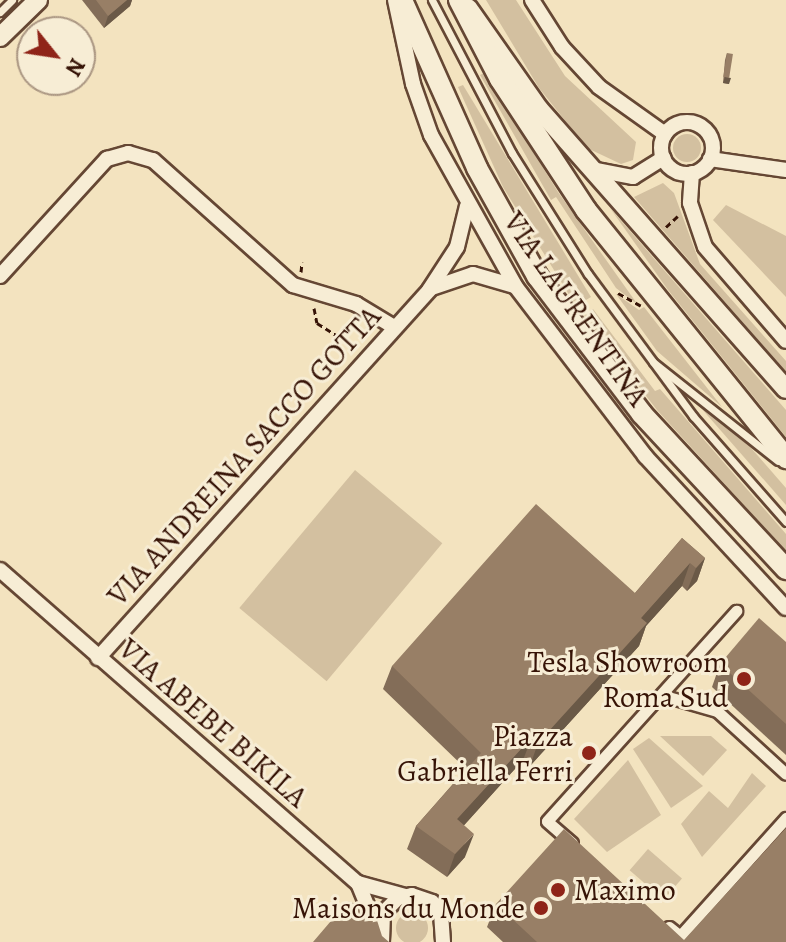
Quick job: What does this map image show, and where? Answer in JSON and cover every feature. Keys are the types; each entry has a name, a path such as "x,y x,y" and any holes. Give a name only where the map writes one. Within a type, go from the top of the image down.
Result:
{"main road":[{"name":"VIA LAURENTINA","path":"402,0 477,168 537,276 642,414 786,569"},
{"path":"459,0 500,79 586,210 786,458"}],"street":[{"path":"0,37 38,0"},
{"name":"VIA LAURENTINA","path":"395,0 416,96 467,206 516,287 645,456 786,608"},
{"path":"459,0 485,26 539,109 786,389"},
{"path":"532,0 562,47 599,87 665,134"},
{"path":"710,159 711,138 702,127 679,123 665,134 663,158 674,170 692,173 710,159 786,170"},
{"path":"0,276 107,159 128,153 153,160 293,285 356,304 394,327"},
{"path":"590,168 633,177 663,158"},
{"path":"692,173 690,203 705,247 786,341"},
{"path":"429,290 457,247 467,206"},
{"path":"429,290 451,277 473,274 516,287"},
{"name":"VIA ANDREINA SACCO GOTTA","path":"98,658 429,290"},
{"name":"VIA ABEBE BIKILA","path":"0,570 358,883 405,896 426,898 437,906 444,920 443,942"},
{"path":"583,853 547,821 736,611"},
{"path":"661,695 717,711 786,774"},
{"path":"656,915 680,936 786,818"},
{"path":"741,869 752,878"},
{"name":"VIA ABEBE BIKILA","path":"358,883 380,938"},
{"path":"380,938 383,913 405,896"}],"lane":[{"path":"0,12 12,0"},
{"name":"VIA LAURENTINA","path":"432,0 529,182 645,356 786,522"},
{"name":"VIA LAURENTINA","path":"645,356 786,467"}],"path":[{"path":"611,289 638,308 642,305"},
{"path":"316,302 314,320 359,350"}],"shaded area":[{"path":"486,0 516,0 565,76 636,142 633,160 621,164 587,148 539,88"},
{"path":"484,73 558,192 638,305 616,288 556,197 551,200 480,75"},
{"path":"463,85 591,297 576,306 503,187 458,87"},
{"path":"687,134 697,138 701,148 697,158 687,162 677,158 673,148 677,138"},
{"path":"663,183 674,193 700,264 786,361 786,372 634,197"},
{"path":"726,205 786,236 786,297 713,220"},
{"path":"610,208 786,410 786,437 668,290"},
{"path":"616,294 639,310 644,307 722,407 657,351"},
{"path":"593,309 655,391 660,389 786,534 786,551 657,410 584,316"},
{"path":"694,400 751,448 786,488 786,505"},
{"path":"355,470 442,543 327,681 239,608"},
{"path":"660,736 711,736 727,750 703,776"},
{"path":"649,738 703,786 671,808 633,749"},
{"path":"628,760 661,815 607,852 574,819"},
{"path":"752,773 766,786 702,857 681,824 709,791 728,808"},
{"path":"648,849 682,879 664,900 630,870"},
{"path":"412,912 424,916 428,928 424,940 412,944 400,940 396,928 400,916"}],"building":[{"path":"96,0 127,0 108,16"},
{"path":"727,53 733,54 729,78 723,77"},
{"path":"536,504 635,593 682,538 705,558 696,568 690,563 641,618 647,623 538,743 532,737 457,819 474,834 455,854 416,826 481,753 392,666"},
{"path":"759,618 786,642 786,724 720,664"},
{"path":"786,828 786,942 537,942 496,904 564,829 684,940"},
{"path":"348,901 374,911 382,936 389,942 313,942"}],"place":[{"name":"Tesla Showroom Roma Sud","path":"744,679"},
{"name":"Piazza Gabriella Ferri","path":"589,753"},
{"name":"Maximo","path":"558,890"},
{"name":"Maisons du Monde","path":"541,908"}]}
